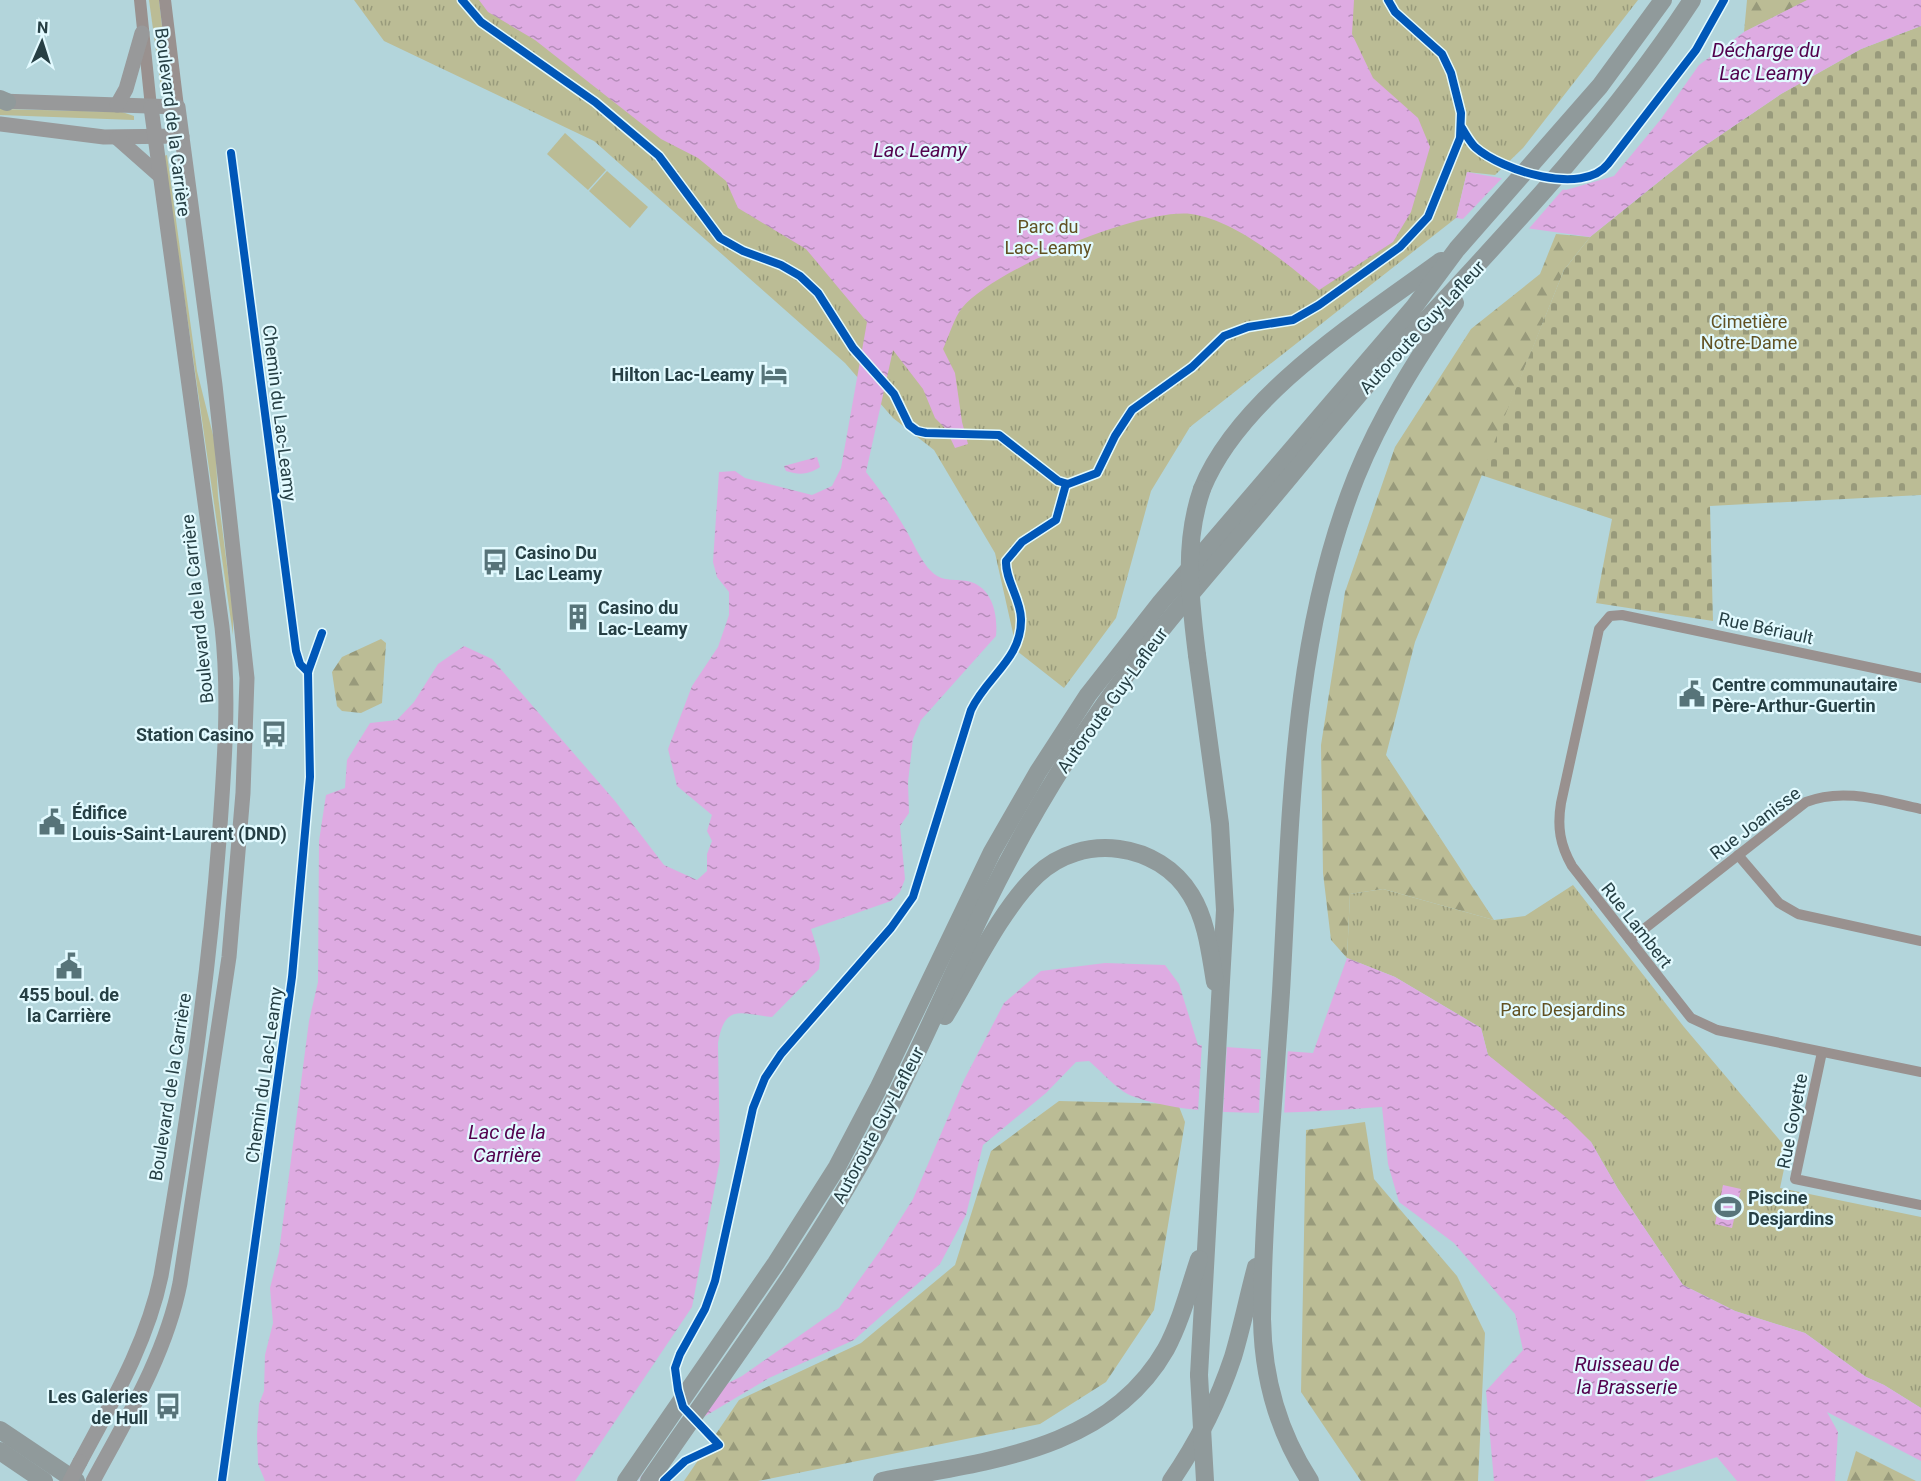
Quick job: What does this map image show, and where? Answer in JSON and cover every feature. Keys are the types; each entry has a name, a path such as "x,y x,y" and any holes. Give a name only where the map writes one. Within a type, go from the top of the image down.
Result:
{"highway":[{"name":"Autoroute Guy-Lafleur","path":"626,1481 781,1256 837,1167 879,1088 988,860 1064,731 1148,617 1414,307 1457,249 1541,156 1617,64 1663,0"},
{"name":"Autoroute Guy-Lafleur","path":"649,1481 838,1202 896,1097 1001,875 1050,786 1094,720 1166,623 1394,354 1491,252 1571,159 1636,79 1692,0"},
{"path":"1205,1481 1199,1375 1221,1017 1225,910 1224,868 1217,799 1191,602 1189,554 1194,518 1202,489 1231,437 1270,396 1322,351 1457,249"},
{"path":"1310,1481 1284,1432 1268,1378 1262,1319 1265,1239 1298,726 1308,648 1325,570 1352,488 1375,436 1413,367 1491,252"},
{"path":"896,1097 1017,899 1045,868 1079,851 1106,848 1139,854 1164,866 1183,884 1203,921 1221,1017"},
{"path":"882,1481 1042,1446 1080,1431 1113,1411 1142,1383 1167,1347 1176,1328 1207,1235"},
{"path":"1171,1481 1198,1439 1224,1383 1265,1239"},
{"path":"0,1430 27,1451 76,1481"},
{"path":"0,1451 44,1481"}],"main road":[{"path":"117,105 126,89 142,33"},
{"path":"2,101 178,106"},
{"name":"Boulevard de la Carrière","path":"96,1477 149,1372 168,1327 177,1294 228,971 243,793 247,698 246,652 213,365 178,106"},
{"name":"Boulevard de la Carrière","path":"70,1481 135,1355 153,1308 161,1276 210,947 226,743 226,678 222,627 151,107"},
{"path":"0,124 68,134 117,138 182,136"},
{"path":"117,138 160,176"}],"street":[{"name":"Boulevard de la Carrière","path":"140,0 151,107"},
{"name":"Boulevard de la Carrière","path":"165,0 178,106"},
{"name":"Rue Bériault","path":"1606,619 1622,615 1921,678"},
{"name":"Rue Lambert","path":"1606,619 1601,623 1596,639 1561,803 1558,825 1562,847 1572,866 1684,1012 1699,1023 1717,1030 1921,1072"},
{"name":"Rue Joanisse","path":"1629,940 1797,807 1816,798 1847,794 1921,809"},
{"path":"1738,855 1779,903 1798,914 1921,941"},
{"name":"Rue Goyette","path":"1822,1052 1795,1179 1921,1205"}],"green space":[{"path":"149,0 159,0 165,52 165,86 161,87"},
{"name":"Parc du Lac-Leamy","path":"354,0 1638,0 1523,148 1495,175 1467,172 1456,218 1190,427 1151,491 1116,618 1064,688 1017,651 995,553 934,450 893,418 845,363 594,141 384,41"},
{"path":"1747,0 1808,0 1744,32"},
{"name":"Cimetière Notre-Dame","path":"1921,26 1921,495 1710,506 1713,621 1596,603 1612,519 1481,475 1564,270 1590,237 1697,151 1781,94 1861,49"},
{"path":"0,109 122,112 134,116 134,120 0,115"},
{"path":"565,133 606,170 588,190 547,154"},
{"path":"167,155 197,371 215,443 218,496 233,612 233,635 164,156"},
{"path":"607,171 648,207 630,228 589,191"},
{"path":"1556,234 1590,237 1564,270 1415,642 1386,755 1494,920 1383,889 1350,894 1347,958 1331,940 1323,873 1321,745 1345,592 1395,447 1471,329 1540,274"},
{"path":"381,639 386,643 382,703 361,713 342,711 337,706 332,672 342,657"},
{"name":"Parc Desjardins","path":"1573,885 1684,1027 1788,1150 1780,1188 1921,1217 1921,1408 1884,1385 1866,1377 1805,1333 1735,1311 1683,1285 1618,1189 1591,1142 1488,1055 1481,1028 1395,977 1347,958 1350,894 1383,889 1494,920 1525,916"},
{"path":"1059,1101 1178,1104 1185,1122 1154,1310 1106,1382 1040,1424 758,1481 684,1481 739,1400 861,1343 955,1265 991,1151"},
{"path":"1365,1122 1374,1179 1457,1276 1485,1333 1478,1481 1361,1481 1301,1392 1306,1130"},
{"path":"1856,1451 1916,1481 1847,1481"}],"water":[{"name":"Lac de la Carrière","path":"479,0 1354,0 1352,34 1373,78 1418,118 1430,147 1411,212 1393,242 1319,290 1275,255 1242,233 1225,224 1191,214 1168,215 1105,231 1070,244 1004,276 962,308 943,349 955,373 962,422 968,444 955,448 946,429 935,418 923,389 893,350 866,472 894,511 932,572 946,579 971,582 989,597 995,612 996,636 921,720 913,739 908,782 909,813 900,826 905,879 900,892 891,901 811,929 820,958 819,969 772,1017 736,1014 730,1016 721,1030 718,1043 720,1160 692,1307 575,1481 265,1481 258,1464 259,1404 264,1391 265,1355 273,1323 270,1288 279,1252 309,1021 318,982 319,841 326,795 345,788 347,760 370,723 397,720 414,702 438,664 464,646 492,659 615,801 664,865 697,880 707,871 707,854 712,841 707,831 712,815 677,786 668,749 692,686 718,647 729,615 729,592 717,577 713,562 719,472 735,471 745,478 812,495 832,486 841,468 867,322 806,249 738,208 726,181 698,158 661,139 535,40 488,12"},
{"name":"Décharge du Lac Leamy","path":"1807,0 1921,0 1921,26 1861,49 1781,94 1697,151 1590,237 1456,218 1467,172 1566,190 1614,176 1661,119 1699,65 1744,32"},
{"path":"817,457 820,467 807,473 786,471 784,466"},
{"name":"Ruisseau de la Brasserie","path":"1347,958 1395,977 1481,1028 1488,1055 1567,1118 1591,1142 1618,1189 1683,1285 1735,1311 1805,1333 1866,1377 1884,1385 1921,1408 1921,1461 1827,1412 1838,1432 1835,1481 1737,1481 1717,1457 1644,1481 1494,1481 1486,1391 1523,1350 1515,1314 1454,1243 1399,1202 1388,1164 1382,1107 1256,1113 1189,1109 1132,1096 1115,1085 1089,1061 1076,1062 1046,1093 983,1145 966,1215 940,1264 854,1340 769,1378 702,1418 638,1481 699,1398 742,1376 839,1308 882,1248 913,1199 964,1080 1004,1003 1041,971 1105,963 1165,965 1179,984 1198,1045 1313,1053"},
{"name":"Piscine Desjardins","path":"1723,1185 1741,1189 1732,1228 1715,1224"}],"pier":[{"path":"1506,174 1565,187 1526,232 1461,221"},
{"path":"1202,1042 1227,1044 1223,1113 1198,1112"},
{"path":"1261,1047 1288,1048 1284,1115 1259,1114"}],"cycle path":[{"path":"462,0 481,22 595,102 659,156 720,238 743,251 781,265 800,276 818,293 853,348 894,394 909,425 917,431 926,433 999,435 1058,481 1068,484 1097,473 1115,436 1132,410 1192,367 1224,336 1248,327 1293,320 1319,305 1400,247 1428,217 1460,138 1461,113 1451,73 1442,54 1395,12 1388,0"},
{"path":"1462,128 1475,147 1487,156 1522,171 1562,179 1580,178 1596,173 1608,164 1696,50 1724,0"},
{"name":"Chemin du Lac-Leamy","path":"231,153 296,651 300,664 308,672"},
{"path":"664,1481 685,1461 719,1445 683,1407 675,1368 680,1354 705,1309 715,1281 753,1108 765,1078 781,1054 891,928 913,897 971,710 1010,656 1020,633 1019,604 1008,575 1006,561 1022,542 1056,520 1066,484"},
{"name":"Chemin du Lac-Leamy","path":"222,1481 292,977 310,777 308,672 322,633"}],"place":[{"name":"Hilton Lac-Leamy","path":"774,374"},
{"name":"Casino Du Lac Leamy","path":"495,562"},
{"name":"Casino du Lac-Leamy","path":"578,617"},
{"name":"Centre communautaire Père-Arthur-Guertin","path":"1692,694"},
{"name":"Station Casino","path":"274,734"},
{"name":"Édifice Louis-Saint-Laurent (DND)","path":"52,822"},
{"name":"455 boul. de la Carrière","path":"69,966"},
{"name":"Piscine Desjardins","path":"1728,1207"},
{"name":"Les Galeries de Hull","path":"168,1406"}],"water label":[{"name":"Lac Leamy","path":"920,150"}]}
